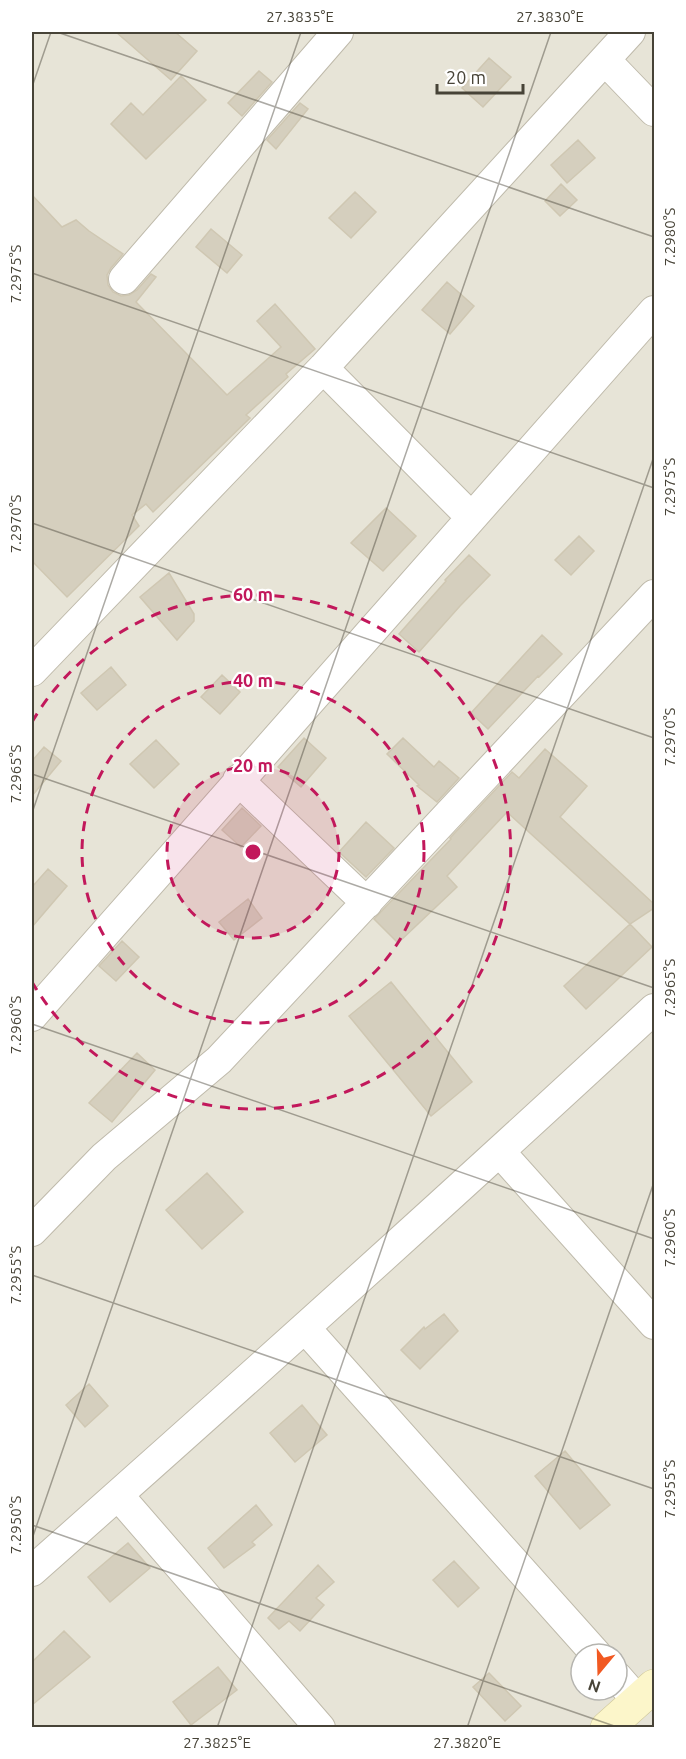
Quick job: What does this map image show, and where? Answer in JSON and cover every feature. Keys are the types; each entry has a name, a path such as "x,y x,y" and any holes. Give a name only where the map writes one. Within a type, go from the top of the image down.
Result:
{"street":[{"path":"124,279 338,32"},
{"path":"32,671 323,368 630,32"},
{"path":"605,60 654,111"},
{"path":"32,1016 654,311"},
{"path":"323,368 471,517"},
{"path":"32,1231 104,1157 219,1060 654,595"},
{"path":"238,780 367,903"},
{"path":"32,1571 500,1152 654,1009"},
{"path":"500,1152 654,1324"},
{"path":"305,1328 585,1642"},
{"path":"118,1495 320,1728"},
{"path":"607,1728 641,1696"}],"shaded area":[{"path":"32,32 654,32 654,1727 32,1728"}],"building":[{"path":"116,32 175,32 197,51 171,80"},
{"path":"489,58 511,77 483,107 462,88"},
{"path":"259,71 272,82 242,116 228,103"},
{"path":"181,76 206,100 146,159 111,124 131,103 143,115"},
{"path":"300,103 308,109 276,149 267,140"},
{"path":"578,140 595,158 567,183 551,165"},
{"path":"561,184 577,200 560,216 545,201"},
{"path":"355,192 376,212 351,238 329,218"},
{"path":"32,195 62,227 76,220 123,254 107,275 108,285 113,292 121,296 129,295 137,290 151,274 156,277 136,302 227,395 281,347 257,321 275,304 315,349 286,374 288,377 246,415 250,418 153,512 146,504 132,515 139,526 67,597 32,561"},
{"path":"211,229 242,255 227,273 196,247"},
{"path":"447,282 474,306 450,334 422,310"},
{"path":"386,508 416,536 383,571 351,543"},
{"path":"579,536 594,551 571,575 555,560"},
{"path":"469,555 490,575 419,652 399,634"},
{"path":"169,573 194,614 194,621 177,640 140,597"},
{"path":"542,635 562,654 488,729 471,713"},
{"path":"111,667 126,685 97,710 81,693"},
{"path":"222,675 240,692 220,714 201,697"},
{"path":"304,738 326,758 301,787 278,767"},
{"path":"403,738 434,767 439,761 459,778 437,802 417,786 419,785 387,754"},
{"path":"156,740 179,764 154,788 130,764"},
{"path":"44,747 61,761 32,796 32,761"},
{"path":"545,749 587,786 560,817 654,904 654,908 630,924 507,812 447,876 457,887 398,943 374,919 512,772 519,778"},
{"path":"242,808 261,826 241,847 222,830"},
{"path":"366,822 394,848 366,877 339,852"},
{"path":"48,869 67,886 32,927 32,887"},
{"path":"248,899 262,918 234,940 219,922"},
{"path":"630,924 652,947 586,1009 564,986"},
{"path":"122,941 139,957 116,981 99,966"},
{"path":"391,982 472,1082 431,1116 349,1016"},
{"path":"137,1053 155,1070 112,1122 89,1103"},
{"path":"207,1173 243,1212 202,1249 166,1210"},
{"path":"444,1314 458,1331 420,1369 401,1350 424,1327 425,1329"},
{"path":"89,1384 108,1406 85,1427 66,1405"},
{"path":"302,1405 327,1435 295,1462 270,1433"},
{"path":"565,1451 610,1505 580,1529 535,1476"},
{"path":"256,1505 272,1525 252,1542 255,1545 224,1568 208,1548"},
{"path":"128,1543 150,1568 110,1602 88,1577"},
{"path":"454,1561 479,1588 458,1607 433,1580"},
{"path":"318,1565 334,1582 316,1598 324,1605 300,1631 289,1621 279,1629 268,1618"},
{"path":"64,1631 90,1657 32,1705 32,1662"},
{"path":"218,1667 237,1690 191,1725 173,1702"},
{"path":"489,1673 521,1706 505,1721 473,1687"}]}
